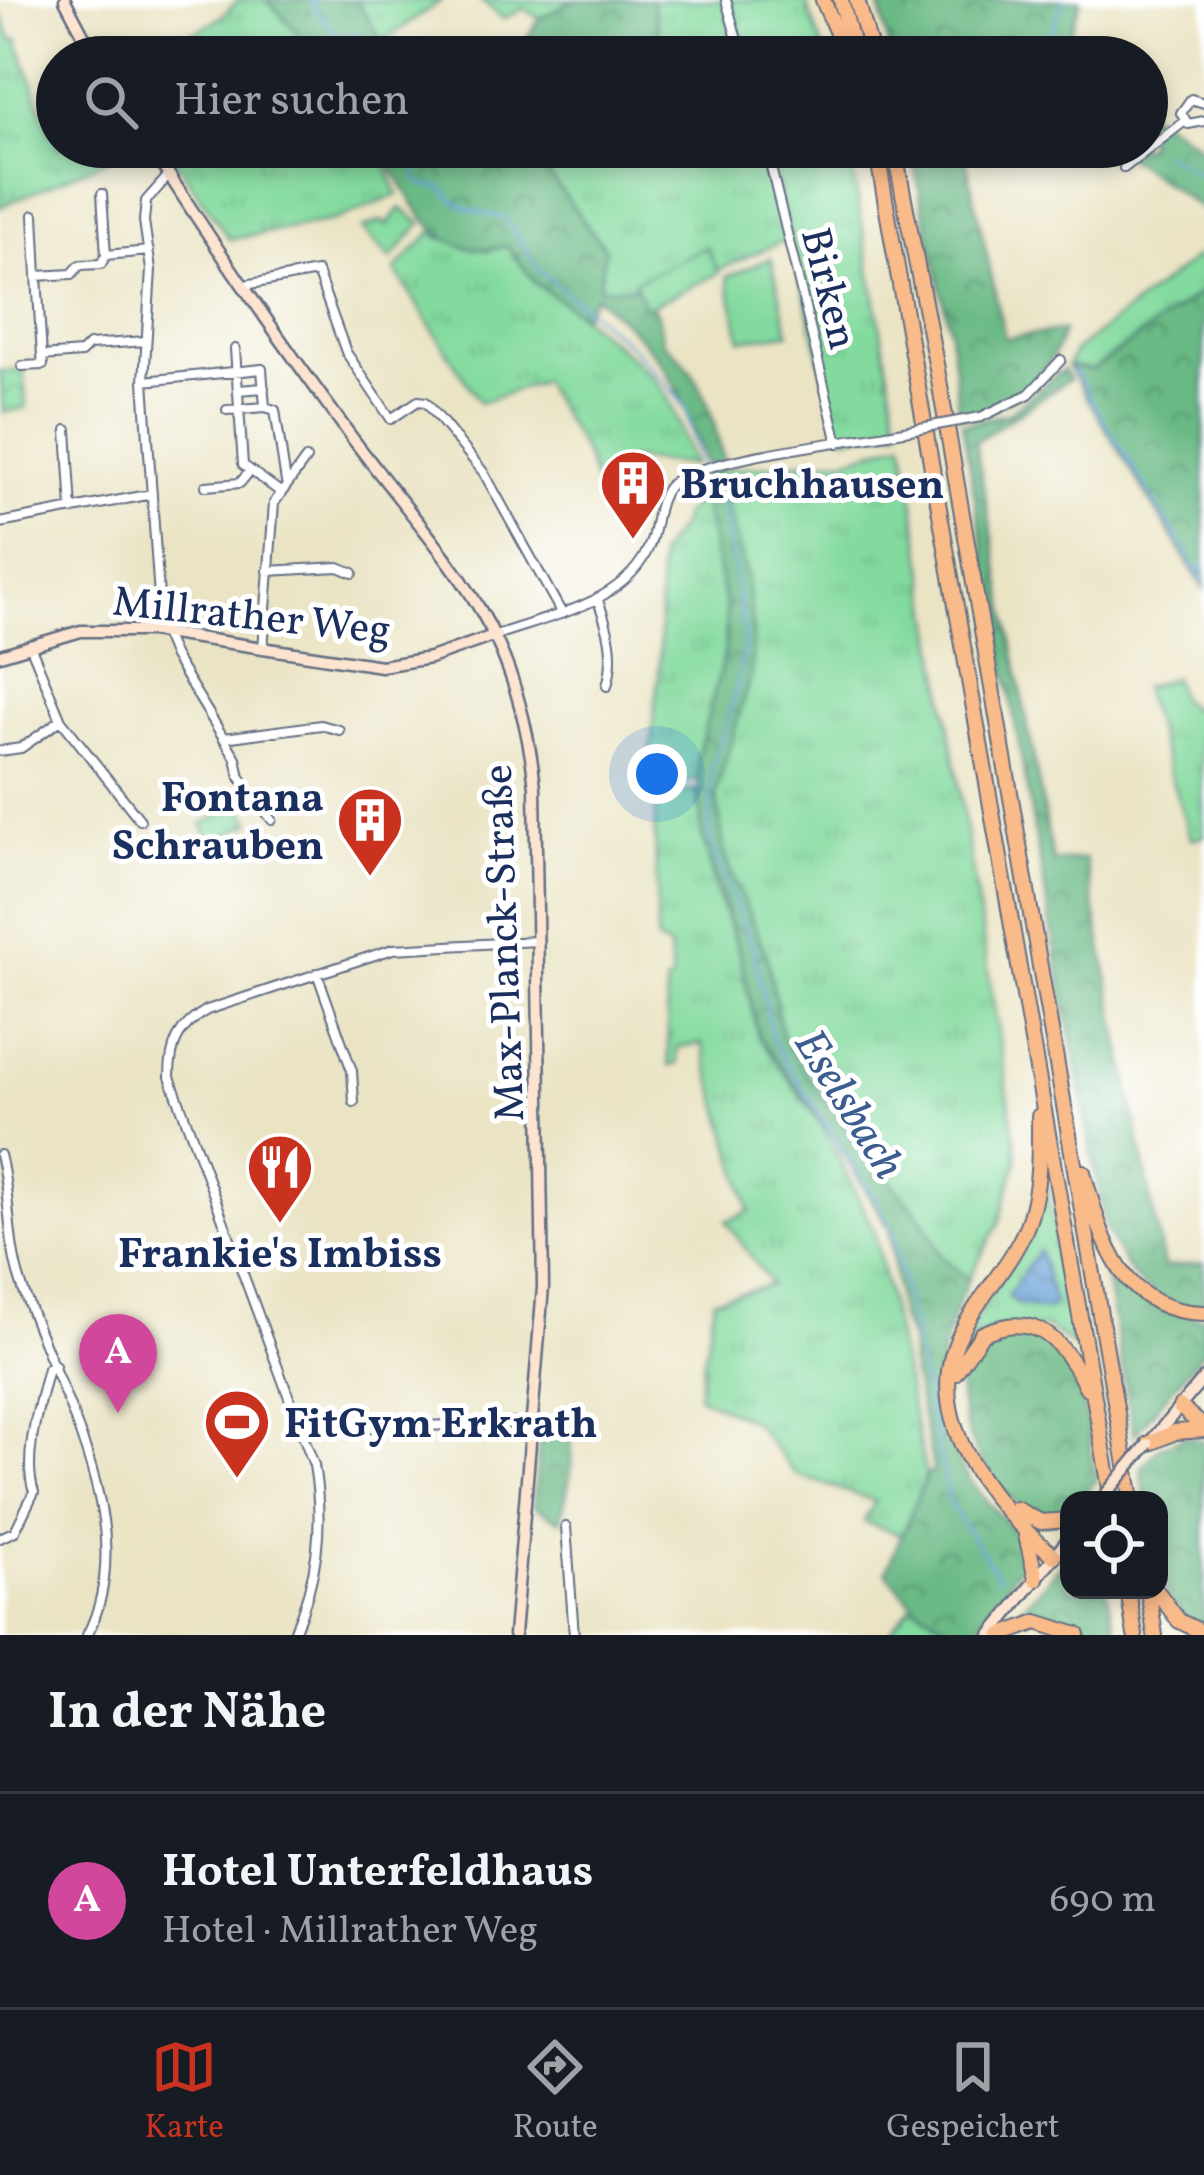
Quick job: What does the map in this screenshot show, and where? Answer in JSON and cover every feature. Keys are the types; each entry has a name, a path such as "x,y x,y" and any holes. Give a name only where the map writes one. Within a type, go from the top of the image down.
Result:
{"highway":[{"path":"823,0 841,36"},
{"path":"841,0 847,36"},
{"path":"857,0 867,36"},
{"path":"881,168 1110,1491"},
{"path":"898,168 1130,1491"},
{"path":"1036,1579 1030,1545 1017,1520 963,1452 949,1394 954,1347 1029,1220 1038,1168 1039,1081"},
{"path":"1064,1104 1114,1265 1156,1304 1204,1313"},
{"path":"949,1394 971,1344 994,1328 1019,1323 1050,1333 1061,1343 1095,1403"},
{"path":"1180,1407 1204,1428"},
{"path":"1148,1444 1174,1432 1204,1428"},
{"path":"1006,1504 1042,1522 1060,1521"},
{"path":"1017,1520 1054,1556"},
{"path":"1129,1599 1135,1635"},
{"path":"1153,1599 1155,1635"},
{"path":"1160,1599 1179,1621 1204,1633"},
{"path":"1002,1635 1037,1622 1078,1635"}],"street":[{"path":"65,0 84,36"},
{"path":"726,0 736,36"},
{"path":"1185,121 1184,104 1191,99 1204,103"},
{"path":"1168,134 1185,121 1204,121"},
{"name":"Max-Planck-Straße","path":"164,168 353,438 455,564 496,635 533,768 543,1287 536,1423 514,1635"},
{"name":"Birken","path":"771,168 838,442"},
{"path":"169,175 146,201 144,381 163,633 224,738 240,777 272,820"},
{"path":"37,276 72,274 80,265 101,264 106,255 102,194"},
{"path":"22,366 43,364 34,215"},
{"path":"106,255 148,251"},
{"path":"244,285 317,272 346,352 391,419 418,401 426,402 484,473 561,612"},
{"path":"42,356 81,353 89,345 146,341"},
{"path":"206,486 240,483 249,472 235,350"},
{"path":"496,635 622,584 642,561 670,485 701,469 981,417 1029,394 1061,360"},
{"path":"144,381 262,369 265,407"},
{"path":"238,390 264,388"},
{"path":"227,410 275,410 282,486 268,571 263,650"},
{"path":"67,430 72,510"},
{"path":"282,486 306,459"},
{"path":"249,472 282,486"},
{"path":"0,523 152,494"},
{"path":"268,571 339,567 353,573"},
{"path":"597,598 610,634 612,666 607,686"},
{"name":"Millrather Weg","path":"0,655 81,631 163,633 350,664 399,665 496,635"},
{"path":"30,645 61,720 140,820"},
{"path":"0,751 21,748 61,720"},
{"path":"224,738 321,725 339,730"},
{"path":"293,1635 314,1577 321,1515 304,1429 177,1096 170,1062 186,1022 317,973 393,949 538,941"},
{"path":"317,973 352,1071 354,1102"},
{"path":"0,1155 16,1267 56,1365 106,1529 105,1587 87,1635"},
{"path":"0,1538 15,1531 34,1492 29,1478 41,1396 48,1368 56,1365"},
{"path":"1109,1491 1204,1378"},
{"path":"304,1429 536,1423"},
{"path":"566,1527 574,1635"},
{"path":"992,1635 1060,1549"}],"green space":[{"path":"238,0 267,0 301,36 181,36 224,14"},
{"path":"267,0 356,0 378,36 301,36"},
{"path":"356,0 442,0 391,36 378,36"},
{"path":"480,0 574,0 540,19 524,8 504,19"},
{"path":"574,0 652,0 659,36 528,36 540,19"},
{"path":"652,0 723,0 733,36 659,36"},
{"path":"729,0 805,0 818,36 739,36"},
{"path":"879,0 1081,0 1069,36 887,36"},
{"path":"0,12 12,40 17,39 36,93 36,168 88,168 0,207"},
{"path":"1168,125 1204,148 1204,211 1144,168 1168,168"},
{"path":"180,168 387,168 398,195 333,221 229,239"},
{"path":"392,168 547,168 605,249 599,288 635,287 658,314 663,342 688,367 704,396 724,462 706,465 676,388 655,354 595,296 582,316 537,285 507,246 461,246 443,237 415,206"},
{"path":"547,168 765,168 785,240 645,303 599,288 605,249"},
{"path":"773,168 852,168 899,429 846,437 838,432"},
{"path":"915,168 968,168 1005,338 1063,331 1048,364 1024,389 995,407 959,417 950,332"},
{"path":"401,208 421,223 391,259 362,229 381,221 387,225"},
{"path":"434,230 438,237 488,251 507,246 541,282 636,362 667,398 693,465 630,459 595,483 578,442 542,381 480,403 395,270"},
{"path":"706,247 719,273 646,308 634,282"},
{"path":"1204,251 1204,290 1092,370 1068,366 1074,352"},
{"path":"771,258 789,333 741,339 727,277"},
{"path":"1204,290 1204,589 1068,366 1092,370"},
{"path":"1063,370 1069,379 975,442 1053,862 1085,859 1164,1267 1204,1263 1204,1306 1167,1301 1141,1285 1105,1228 962,424 1009,413"},
{"path":"0,371 24,371 26,408 3,412"},
{"path":"904,441 1018,1158 998,1226 968,1279 941,1256 922,1218 830,1108 783,1040 767,957 725,858 716,793 726,755 746,573 717,470 849,458"},
{"path":"717,470 746,573 753,634 751,674 716,793 725,858 767,957 783,1040 830,1108 922,1218 941,1256 968,1279 941,1365 941,1418 963,1471 1015,1534 1024,1560 971,1635 962,1635 913,1604 886,1572 926,1476 934,1471 911,1364 911,1341 899,1315 889,1228 829,1130 758,1036 739,952 702,837 697,758 725,651 726,608 702,498 702,472"},
{"path":"702,498 724,592 723,666 701,747 698,780 647,784 660,661 659,554 682,524 682,516"},
{"path":"1173,678 1180,700 1199,714 1204,836 1191,839 1142,688"},
{"path":"696,791 715,890 739,952 758,1036 825,1130 874,1231 926,1476 902,1535 864,1522 875,1501 796,1475 753,1422 698,1396 714,1299 771,1285 726,1221 750,1211 702,1044 677,1047 678,1064 669,1066 666,983 672,980 669,948 657,941 656,793"},
{"path":"242,804 251,823 211,842 202,824"},
{"path":"1042,1180 1046,1180 1075,1347 1046,1327 975,1336 959,1356 957,1349 1017,1253"},
{"path":"1100,1243 1116,1275 1140,1297 1169,1311 1204,1318 1204,1350 1134,1435"},
{"path":"1024,1329 1044,1340 1060,1355 1080,1392 1096,1480 1087,1491 1060,1491 1060,1511 1044,1515 1019,1505 995,1483 976,1453 964,1419 960,1385 967,1357 997,1334"},
{"path":"557,1416 572,1418 571,1471 561,1521 533,1506 541,1428"},
{"path":"1186,1435 1204,1441 1204,1626 1186,1616 1168,1595 1168,1491 1145,1491 1141,1468 1160,1447"},
{"path":"1060,1566 1060,1599 1109,1599 1117,1635 1067,1627 1020,1610"},
{"path":"913,1604 962,1635 887,1635"}],"water":[{"path":"1039,1250 1054,1304 1047,1310 1019,1305 1008,1296"}],"waterway":[{"name":"Eselsbach","path":"312,0 314,9 339,35 361,36"},
{"path":"1049,36 1064,0"},
{"path":"1168,156 1204,176"},
{"name":"Eselsbach","path":"417,168 420,184 443,188 464,207 506,219 539,270 630,345 685,408 700,465"},
{"path":"1073,370 1198,572"},
{"name":"Eselsbach","path":"705,473 724,511 745,639 737,688 711,771 710,842 754,951 773,1042 889,1221 950,1504 999,1578"},
{"path":"1204,566 1198,572 1204,581"}],"place":[{"name":"Bruchhausen","path":"633,542"},
{"name":"Fontana Schrauben","path":"370,879"},
{"name":"Frankie's Imbiss","path":"280,1226"},
{"name":"Hotel Unterfeldhaus","path":"118,1413"},
{"name":"FitGym Erkrath","path":"237,1481"}]}
